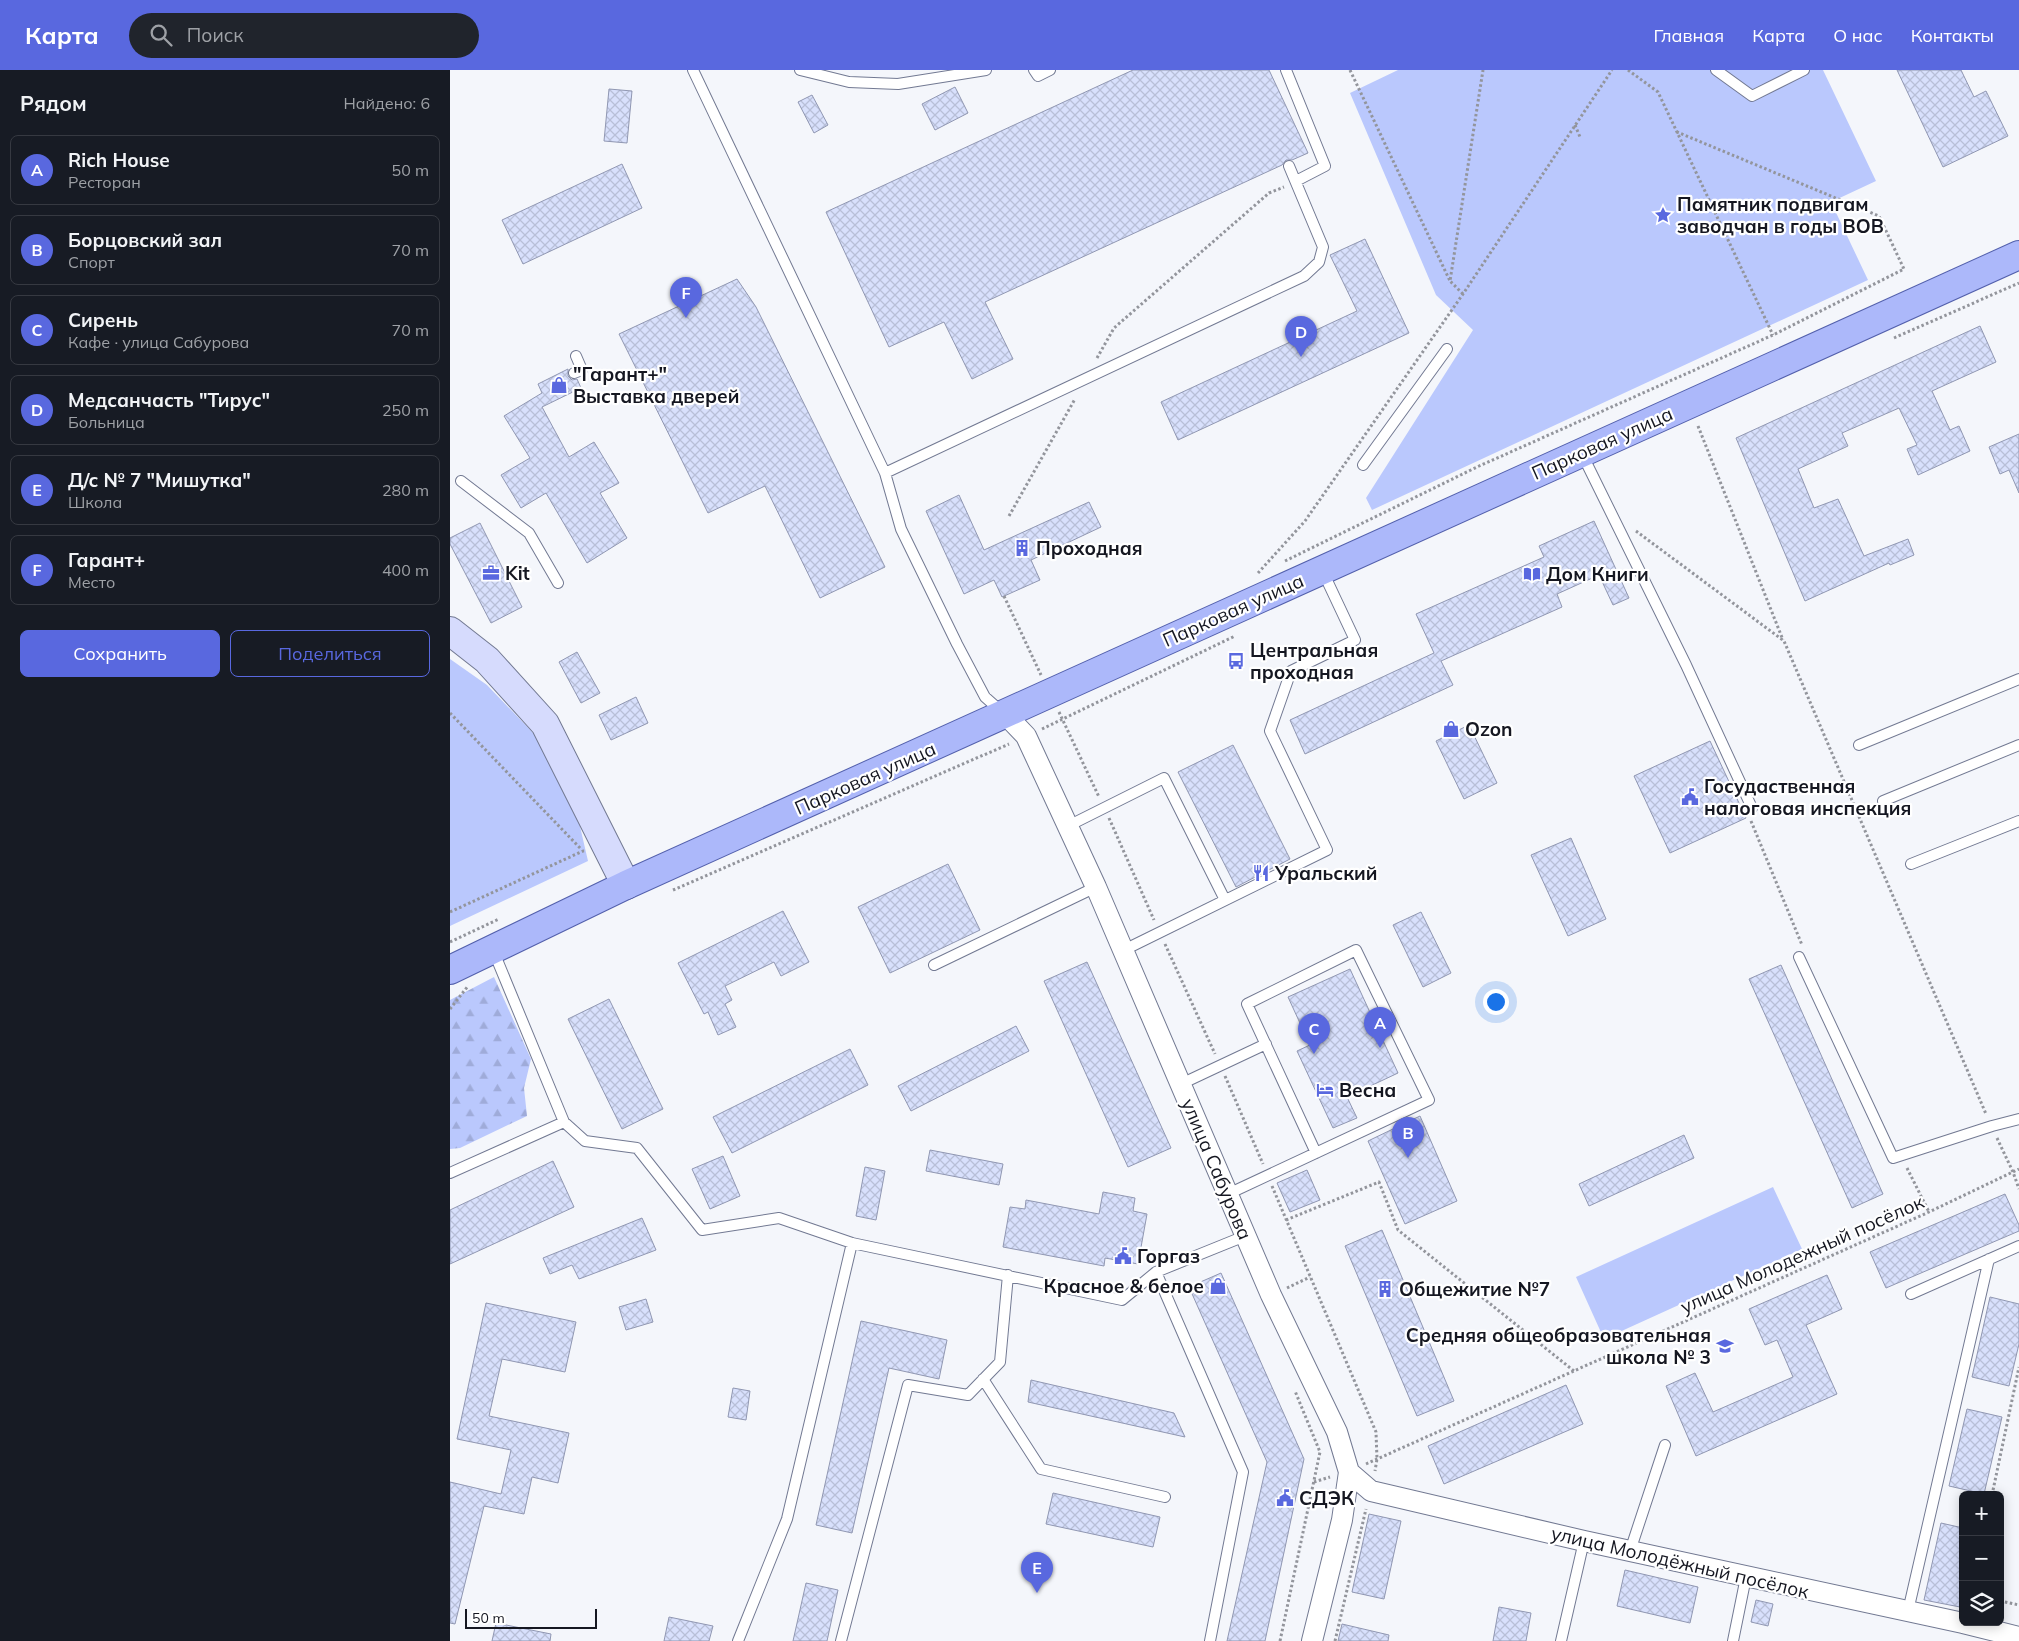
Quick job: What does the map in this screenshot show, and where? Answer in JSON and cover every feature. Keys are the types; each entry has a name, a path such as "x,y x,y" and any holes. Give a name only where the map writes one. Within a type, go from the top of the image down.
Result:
{"main road":[{"name":"Парковая улица","path":"460,976 493,950 626,885 1005,714 1042,677 1322,570 2019,255"}],"street":[{"path":"450,631 487,660 545,724 626,885"},
{"name":"улица Сабурова","path":"1005,714 1026,736 1068,826 1124,950 1245,1236 1337,1432 1349,1472 1342,1520 1312,1641"},
{"name":"улица Молодёжный посёлок","path":"1349,1472 1370,1491 1584,1541 2019,1637"}],"lane":[{"path":"693,70 885,473 901,528 957,644 985,697 1005,714"},
{"path":"800,70 849,82 898,84 986,70"},
{"path":"1034,70 1038,76 1050,70"},
{"path":"1286,70 1325,166 1296,181"},
{"path":"1716,70 1752,96 1798,71"},
{"path":"885,473 1304,276 1319,262 1323,247 1289,166"},
{"path":"1363,464 1447,349"},
{"path":"574,373 582,370 576,356"},
{"path":"1581,453 1686,665 1750,811"},
{"path":"461,481 529,533 558,583"},
{"path":"1124,950 1328,850 1270,731 1291,671 1355,640 1322,570"},
{"path":"1859,745 2019,679"},
{"path":"1883,801 2019,745"},
{"path":"1068,826 1164,778 1225,900"},
{"path":"1911,864 2019,821"},
{"path":"934,965 1096,887"},
{"path":"493,950 564,1122 585,1141 637,1148 702,1230 779,1218 852,1242 1122,1300 1156,1272 1245,1236"},
{"path":"1228,1194 1268,1176 1429,1100 1356,950 1248,1004 1316,1153"},
{"path":"1802,954 1893,1158 2019,1119"},
{"path":"1181,1084 1266,1044"},
{"path":"450,1173 564,1122"},
{"path":"738,1641 787,1519 852,1242"},
{"path":"1911,1294 2019,1246"},
{"path":"1908,1611 1989,1259"},
{"path":"1156,1272 1243,1472 1210,1641"},
{"path":"841,1641 908,1385 968,1395 1000,1362 1008,1275"},
{"path":"984,1378 1041,1469 1164,1497"},
{"path":"1630,1551 1665,1445"},
{"path":"1561,1641 1584,1541"},
{"path":"1733,1641 1746,1577"}],"path":[{"path":"1350,70 1450,281 1463,294"},
{"path":"1450,281 1483,70"},
{"path":"1259,573 1305,521 1463,294 1612,70"},
{"path":"1628,70 1658,92 1773,335"},
{"path":"1575,125 1580,137"},
{"path":"1277,564 1477,467 1773,335 1904,269 1879,216 1677,132"},
{"path":"1009,516 1114,328 1269,193 1296,181"},
{"path":"1885,342 2019,282"},
{"path":"1689,430 1707,422"},
{"path":"1698,426 1784,641 2019,1188"},
{"path":"1609,511 1784,641"},
{"path":"1250,577 1268,569"},
{"path":"1004,596 1105,809 1220,1065 1376,1432 1377,1459 1335,1641"},
{"path":"672,891 1062,720 1242,633"},
{"path":"450,713 583,851"},
{"path":"1750,811 1802,954"},
{"path":"450,912 583,851 591,852"},
{"path":"450,1009 460,976"},
{"path":"1901,1156 1929,1212"},
{"name":"улица Молодежный посёлок","path":"1349,1472 1929,1212 2019,1169"},
{"path":"1286,1220 1379,1182 1398,1230 1574,1371"},
{"path":"1993,1491 2019,1366"},
{"path":"1280,1641 1320,1452 1294,1390"},
{"path":"2004,1601 2019,1606"}],"green space":[{"path":"1398,70 1823,70 1876,181 1831,202 1868,280 1372,510 1366,498 1473,330 1436,295 1350,93"},
{"path":"450,659 487,685 539,739 579,822 588,861 450,926"},
{"path":"494,977 531,1059 524,1088 527,1116 460,1148 450,1149 450,1000"},
{"path":"1773,1187 1802,1249 1604,1339 1576,1277"}],"building":[{"path":"1133,70 1269,70 1308,153 1292,160 1286,160 1282,165 985,302 1013,359 972,379 944,322 889,347 826,212"},
{"path":"1897,70 1961,70 1974,97 1986,91 2008,136 1943,167"},
{"path":"955,87 968,113 935,130 922,104"},
{"path":"609,89 632,91 627,143 604,141"},
{"path":"812,95 828,125 814,133 798,102"},
{"path":"622,164 642,208 523,264 502,220"},
{"path":"1365,239 1409,333 1178,440 1161,402 1357,311 1330,255"},
{"path":"737,279 756,307 885,567 820,598 765,486 708,513 619,334"},
{"path":"1980,326 1996,362 1932,391 1950,430 1959,426 1970,451 1918,475 1907,449 1917,445 1899,408 1842,433 1848,446 1798,469 1814,508 1838,499 1864,556 1908,539 1914,555 1890,565 1889,563 1805,601 1736,438"},
{"path":"568,369 568,376 572,380 577,379 581,388 542,407 569,457 594,442 619,483 600,493 627,538 587,563 546,493 521,508 501,475 530,458 504,416 542,393 538,384"},
{"path":"2019,434 2019,493 2009,470 2000,474 1989,447"},
{"name":"Проходная","path":"959,495 984,550 1089,502 1101,527 1031,560 1040,580 1002,597 994,580 964,594 926,511"},
{"path":"1594,521 1629,598 1613,605 1599,575 1557,594 1562,607 1441,661 1453,685 1305,754 1290,720 1434,653 1416,614 1544,557 1539,546"},
{"path":"480,523 522,607 491,623 450,544 450,538"},
{"path":"577,652 600,693 581,703 559,662"},
{"path":"636,697 648,723 611,740 599,715"},
{"path":"1469,725 1497,783 1464,799 1436,741"},
{"name":"Госудаственная налоговая инспекция","path":"1710,741 1746,818 1670,853 1634,776"},
{"path":"1233,745 1290,859 1236,887 1178,772"},
{"path":"1571,838 1606,919 1568,936 1531,855"},
{"path":"948,864 980,930 890,973 858,907"},
{"path":"783,911 809,962 781,976 774,962 725,986 732,1000 725,1004 736,1027 718,1035 708,1012 704,1014 678,963"},
{"path":"1421,912 1451,973 1423,987 1393,925"},
{"path":"1087,962 1171,1148 1128,1167 1044,981"},
{"path":"1781,965 1883,1194 1852,1208 1749,979"},
{"path":"1350,969 1398,1073 1347,1097 1357,1118 1333,1128 1297,1051 1310,1045 1288,997"},
{"path":"609,999 663,1109 622,1129 568,1019"},
{"path":"1016,1026 1029,1051 911,1111 898,1086"},
{"path":"850,1049 868,1085 732,1153 713,1117"},
{"path":"1420,1116 1457,1201 1405,1224 1368,1141"},
{"path":"1684,1135 1694,1158 1589,1206 1579,1184"},
{"path":"930,1150 1003,1164 999,1185 926,1171"},
{"path":"723,1156 740,1196 710,1209 692,1169"},
{"path":"553,1161 574,1207 450,1264 450,1210"},
{"path":"865,1167 885,1171 876,1220 856,1216"},
{"path":"1307,1170 1320,1200 1290,1212 1277,1183"},
{"path":"1103,1192 1135,1198 1133,1211 1147,1214 1138,1264 1105,1258 1104,1266 1003,1247 1010,1207 1025,1209 1026,1200 1099,1214"},
{"path":"2005,1194 2019,1225 2019,1231 1886,1288 1870,1252"},
{"path":"642,1218 656,1250 579,1279 572,1265 550,1274 543,1258"},
{"name":"Общежитие №7","path":"1382,1230 1454,1401 1417,1416 1345,1246"},
{"path":"1221,1273 1304,1459 1265,1641 1227,1641 1267,1462 1189,1287"},
{"path":"1827,1275 1842,1309 1806,1325 1837,1394 1696,1456 1666,1386 1695,1373 1713,1412 1793,1377 1777,1340 1765,1345 1749,1309"},
{"path":"1990,1297 2019,1304 2019,1344 2009,1386 1972,1377"},
{"path":"646,1299 653,1322 626,1330 619,1307"},
{"path":"486,1303 576,1322 565,1372 502,1359 489,1416 569,1433 558,1483 532,1477 524,1514 484,1506 455,1624 450,1623 450,1482 501,1494 511,1450 457,1439"},
{"path":"861,1321 947,1340 939,1379 889,1368 852,1533 816,1525"},
{"path":"1031,1380 1174,1413 1185,1437 1028,1402"},
{"path":"1566,1385 1583,1424 1444,1484 1428,1446"},
{"path":"733,1388 750,1391 746,1420 728,1417"},
{"path":"1967,1409 2002,1417 1985,1491 1971,1491 1949,1486"},
{"path":"1053,1493 1160,1517 1153,1547 1046,1524"},
{"path":"1369,1514 1401,1521 1384,1599 1352,1592"},
{"path":"1941,1523 1959,1527 1959,1607 1924,1600"},
{"path":"1625,1570 1698,1587 1690,1623 1617,1606"},
{"path":"806,1583 838,1590 827,1641 793,1641"},
{"path":"1756,1600 1773,1604 1768,1626 1751,1622"},
{"path":"1499,1607 1531,1613 1526,1641 1493,1641"},
{"path":"669,1617 713,1626 709,1641 664,1641"},
{"path":"496,1623 551,1634 550,1641 492,1641"},
{"path":"1342,1624 1389,1635 1388,1641 1338,1641"}],"place":[{"name":"Памятник подвигам заводчан в годы ВОВ","path":"1663,215"},
{"name":"Гарант+","path":"686,318"},
{"name":"Медсанчасть \"Тирус\"","path":"1301,357"},
{"name":"\"Гарант+\" Выставка дверей","path":"559,385"},
{"name":"Проходная","path":"1022,548"},
{"name":"Kit","path":"491,573"},
{"name":"Дом Книги","path":"1532,574"},
{"name":"Центральная проходная","path":"1236,661"},
{"name":"Ozon","path":"1451,729"},
{"name":"Госудаственная налоговая инспекция","path":"1690,797"},
{"name":"Уральский","path":"1261,873"},
{"name":"Rich House","path":"1380,1048"},
{"name":"Сирень","path":"1314,1054"},
{"name":"Весна","path":"1325,1090"},
{"name":"Борцовский зал","path":"1408,1158"},
{"name":"Горгаз","path":"1123,1256"},
{"name":"Красное & белое","path":"1218,1286"},
{"name":"Общежитие №7","path":"1385,1289"},
{"name":"Средняя общеобразовательная школа № 3","path":"1725,1346"},
{"name":"СДЭК","path":"1285,1498"},
{"name":"Д/с № 7 \"Мишутка\"","path":"1037,1593"}]}
